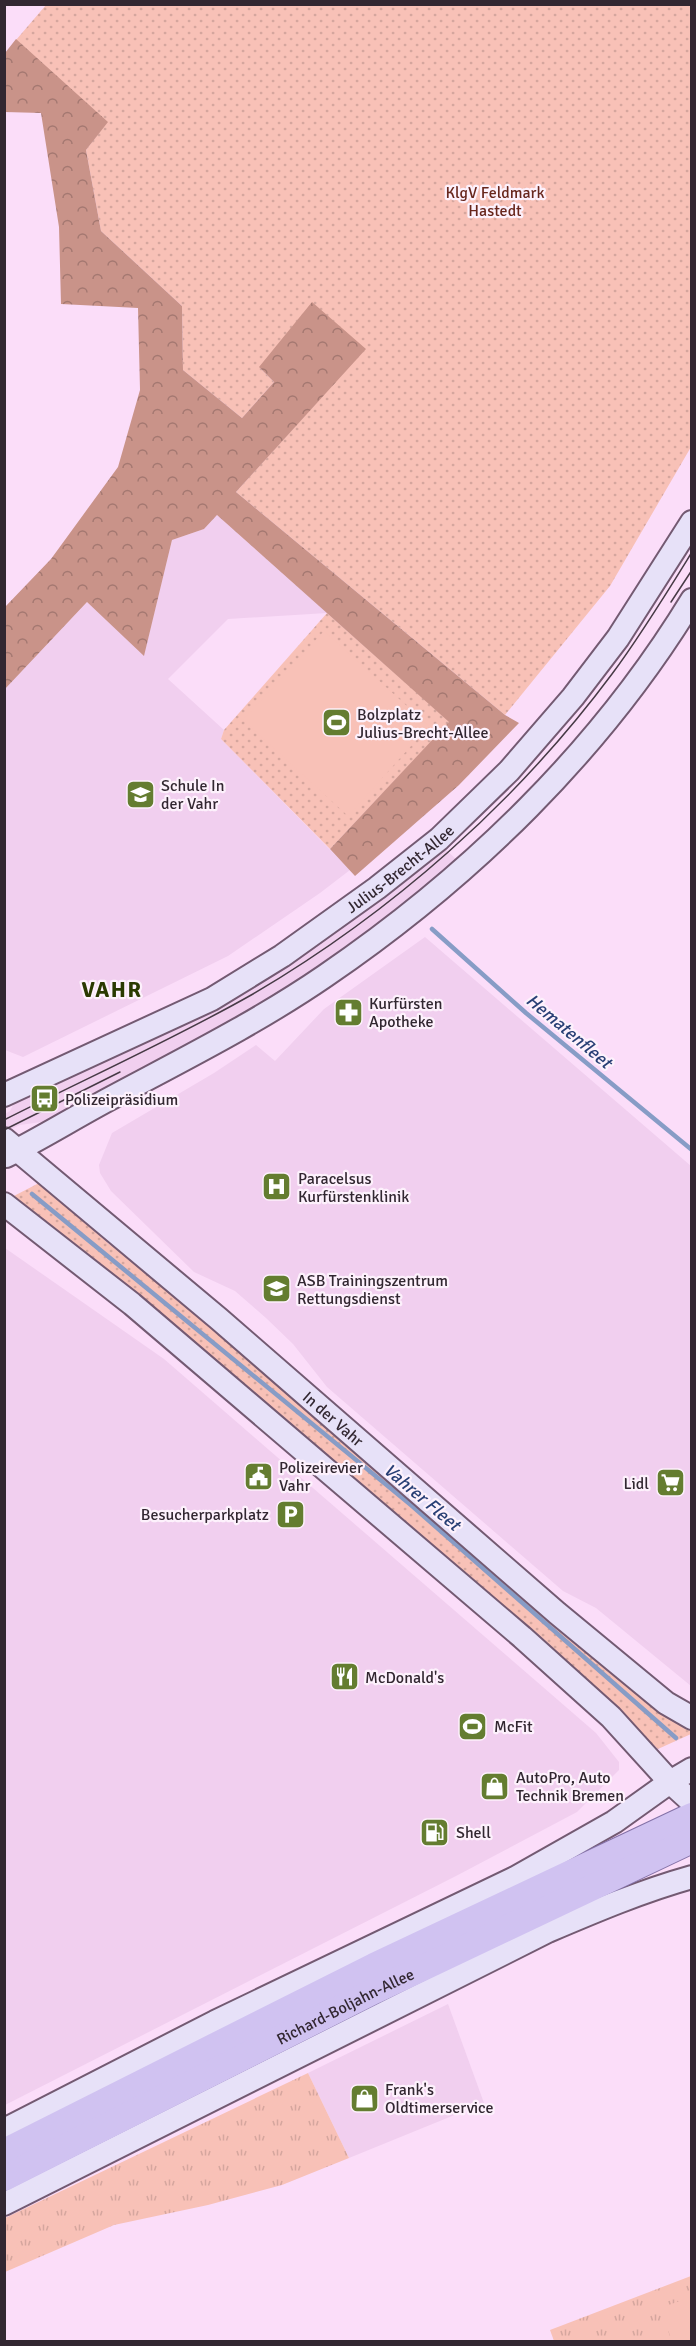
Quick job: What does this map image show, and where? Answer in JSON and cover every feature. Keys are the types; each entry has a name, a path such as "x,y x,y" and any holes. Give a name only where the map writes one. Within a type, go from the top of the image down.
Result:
{"main road":[{"name":"Julius-Brecht-Allee","path":"4,1095 212,999 282,956 377,888 439,839 509,771 573,697 618,638 692,522"},
{"path":"9,1149 277,1007 324,977 433,897 529,808 576,756 649,666 692,600"},
{"name":"In der Vahr","path":"9,1149 219,1319 557,1613 666,1703 692,1718"},
{"path":"4,1204 132,1304 522,1637 611,1717 670,1782 692,1802"},
{"path":"4,2130 215,2022 515,1878 614,1822 692,1769"},
{"name":"Richard-Boljahn-Allee","path":"4,2178 369,1981 692,1816"},
{"name":"Richard-Boljahn-Allee","path":"4,2152 369,1981 692,1840"},
{"name":"Richard-Boljahn-Allee","path":"4,2204 548,1931 662,1885 692,1877"}],"shaded area":[{"name":"Schule In der Vahr","path":"217,515 327,613 228,619 168,679 224,730 221,739 350,870 228,956 23,1057 5,1050 5,689 87,602 144,655 172,540 204,529"},
{"path":"441,845 460,863 402,911 263,1006 48,1121 20,1125 5,1132 5,1114 10,1111 15,1101 132,1049 212,1009"},
{"path":"425,937 691,1166 691,1686 596,1608 563,1591 327,1387 293,1344 235,1291 194,1272 111,1191 100,1173 99,1165 112,1133 214,1073 256,1045 275,1061 324,1009"},
{"path":"5,1248 164,1359 596,1733 619,1762 619,1770 577,1812 5,2105"},
{"path":"448,2004 484,2103 349,2158 308,2073"}],"green space":[{"name":"KlgV Feldmark Hastedt","path":"46,5 691,5 691,447 610,586 505,715 236,492 365,349 260,368 274,382 242,418 183,370 182,306 101,231 86,150 107,122 16,40"},
{"path":"16,39 108,122 86,150 101,231 182,306 183,370 242,418 274,382 259,367 312,302 366,349 236,492 505,715 519,723 459,785 355,876 330,849 449,722 217,515 204,529 172,540 144,656 87,602 5,689 5,607 51,559 118,467 140,390 138,308 61,304 59,227 41,113 5,112 5,53"},
{"name":"Bolzplatz Julius-Brecht-Allee","path":"327,613 450,722 330,849 221,739 224,730"},
{"name":"Bolzplatz Julius-Brecht-Allee","path":"324,631 429,726 348,816 243,720"},
{"path":"39,1183 109,1244 154,1273 647,1699 691,1731 691,1734 658,1749 566,1665 10,1198"},
{"path":"308,2073 349,2158 282,2185 208,2205 114,2225 5,2272 5,2218"},
{"path":"691,2276 691,2341 554,2341 550,2330"},
{"path":"691,2297 691,2341 672,2341 660,2308"}],"waterway":[{"name":"Hematenfleet","path":"432,929 526,1013 692,1150"},
{"name":"Vahrer Fleet","path":"32,1194 411,1505 676,1738"}],"tram line":[{"path":"4,1120 161,1043 253,994 354,928 402,891 493,811 575,721 633,644 692,552"},
{"path":"671,602 692,570"},
{"path":"4,1130 120,1072"}],"place":[{"name":"Bolzplatz Julius-Brecht-Allee","path":"336,723"},
{"name":"Schule In der Vahr","path":"140,794"},
{"name":"Kurfürsten Apotheke","path":"348,1012"},
{"name":"Polizeipräsidium","path":"44,1099"},
{"name":"Paracelsus Kurfürstenklinik","path":"277,1187"},
{"name":"ASB Trainingszentrum Rettungsdienst","path":"276,1289"},
{"name":"Polizeirevier Vahr","path":"258,1476"},
{"name":"Lidl","path":"670,1483"},
{"name":"Besucherparkplatz","path":"290,1514"},
{"name":"McDonald's","path":"344,1677"},
{"name":"McFit","path":"473,1726"},
{"name":"AutoPro, Auto Technik Bremen","path":"495,1786"},
{"name":"Shell","path":"435,1832"},
{"name":"Frank's Oldtimerservice","path":"364,2098"}],"district":[{"name":"VAHR","path":"112,989"}]}
